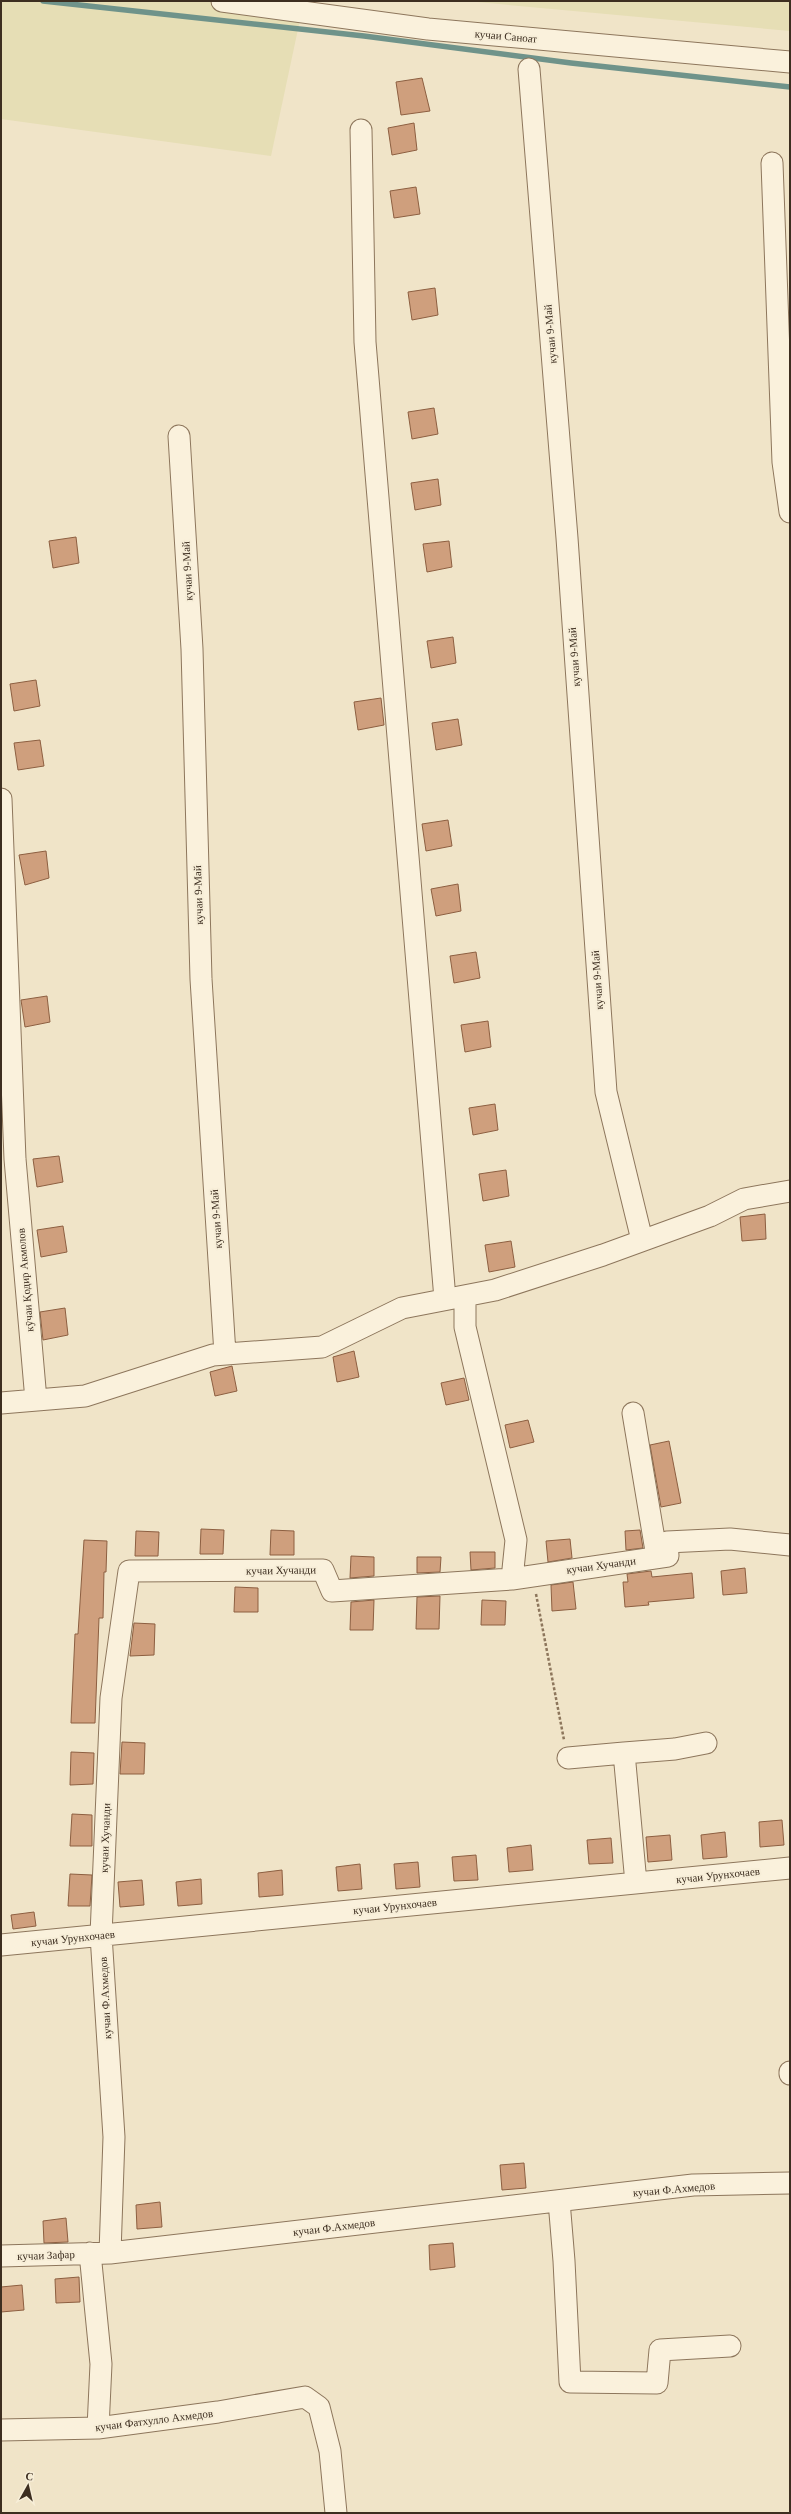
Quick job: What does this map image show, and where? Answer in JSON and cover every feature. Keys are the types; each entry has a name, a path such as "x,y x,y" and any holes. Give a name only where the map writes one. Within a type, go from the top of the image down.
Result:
{"street":[{"name":"кучаи Саноат","path":"222,1 428,29 790,62"},
{"name":"кучаи 9-Май","path":"530,69 567,546 606,1092 642,1240"},
{"path":"361,130 365,342 455,1297 465,1327 516,1540 512,1579"},
{"path":"772,163 783,462 790,512"},
{"name":"кучаи 9-Май","path":"179,436 192,650 200,978 225,1354"},
{"name":"кӯчаи Қодир Акмолов","path":"1,799 8,1160 36,1400"},
{"path":"1,1403 85,1396 213,1355 322,1347 402,1308 495,1290 710,1216 744,1199 790,1191"},
{"path":"633,1413 657,1557 668,1556 667,1542 730,1539 790,1545"},
{"name":"кучаи Хучанди","path":"102,1935 111,1698 129,1571 323,1570 332,1591 512,1579 657,1557"},
{"path":"568,1758 676,1749 706,1743"},
{"path":"624,1753 636,1883"},
{"name":"кучаи Урунхочаев","path":"1,1945 790,1868"},
{"name":"кучаи Ф.Ахмедов","path":"102,1935 114,2137 100,2253 693,2185 790,2183"},
{"path":"559,2201 564,2261 570,2382 657,2383 660,2350 730,2346"},
{"path":"98,2428 101,2364 100,2253"},
{"name":"кучаи Зафар","path":"1,2256 100,2253"},
{"name":"кучаи Фатхулло Ахмедов","path":"1,2430 98,2428 218,2412 305,2397 319,2407 330,2451 336,2513"}],"path":[{"path":"532,1575 568,1758"}],"shaded area":[{"path":"1,1 304,1 271,156 1,119"},
{"path":"466,1 790,1 790,31"}],"building":[{"path":"422,78 430,111 401,115 396,82"},
{"path":"414,123 417,150 392,155 388,128"},
{"path":"416,187 420,214 394,218 390,191"},
{"path":"435,288 438,315 412,320 408,292"},
{"path":"434,408 438,434 412,439 408,412"},
{"path":"438,479 441,505 415,510 411,483"},
{"path":"76,537 79,563 53,568 49,541"},
{"path":"449,541 452,567 427,572 423,544"},
{"path":"453,637 456,663 431,668 427,641"},
{"path":"36,680 40,706 14,711 10,684"},
{"path":"381,698 384,725 358,730 354,702"},
{"path":"458,719 462,745 436,750 432,723"},
{"path":"40,740 44,766 18,770 14,743"},
{"path":"448,820 452,846 426,851 422,824"},
{"path":"46,851 49,878 25,885 19,855"},
{"path":"458,884 461,911 436,916 431,889"},
{"path":"476,952 480,978 454,983 450,956"},
{"path":"47,996 50,1022 25,1027 21,1000"},
{"path":"488,1021 491,1047 465,1052 461,1025"},
{"path":"495,1104 498,1130 473,1135 469,1108"},
{"path":"59,1156 63,1182 37,1187 33,1159"},
{"path":"506,1170 509,1196 483,1201 479,1174"},
{"path":"765,1214 766,1239 742,1241 740,1217"},
{"path":"63,1226 67,1252 41,1257 37,1230"},
{"path":"511,1241 515,1267 489,1272 485,1245"},
{"path":"65,1308 68,1335 43,1340 40,1312"},
{"path":"354,1351 359,1377 337,1382 333,1357"},
{"path":"232,1366 237,1391 215,1396 210,1372"},
{"path":"464,1378 469,1400 446,1405 441,1383"},
{"path":"528,1420 534,1442 510,1448 505,1425"},
{"path":"669,1441 681,1503 661,1507 650,1445"},
{"path":"201,1529 224,1530 223,1554 200,1554"},
{"path":"271,1530 294,1531 294,1555 270,1555"},
{"path":"640,1530 643,1548 626,1550 625,1531"},
{"path":"136,1531 159,1532 158,1556 135,1556"},
{"path":"570,1539 572,1558 548,1562 546,1541"},
{"path":"84,1540 107,1541 106,1572 104,1572 103,1618 99,1618 95,1723 71,1723 75,1634 78,1634"},
{"path":"470,1552 495,1552 495,1568 471,1570"},
{"path":"351,1556 374,1557 374,1576 350,1578"},
{"path":"417,1557 441,1557 440,1572 417,1573"},
{"path":"745,1568 747,1593 723,1595 721,1571"},
{"path":"651,1571 652,1577 692,1573 694,1598 648,1602 649,1605 625,1607 623,1582 628,1582 627,1574"},
{"path":"573,1582 576,1609 552,1611 551,1585"},
{"path":"235,1587 258,1588 258,1612 234,1612"},
{"path":"440,1596 439,1629 416,1629 417,1597"},
{"path":"374,1600 373,1630 350,1630 351,1602"},
{"path":"482,1600 506,1601 505,1625 481,1625"},
{"path":"134,1623 155,1624 154,1655 130,1656"},
{"path":"122,1742 145,1743 144,1774 120,1774"},
{"path":"71,1752 94,1753 93,1784 70,1785"},
{"path":"72,1814 92,1815 92,1846 70,1846"},
{"path":"782,1820 784,1845 760,1847 759,1822"},
{"path":"725,1832 727,1857 703,1859 701,1835"},
{"path":"670,1835 672,1860 648,1862 646,1837"},
{"path":"611,1838 613,1863 589,1864 587,1840"},
{"path":"531,1845 533,1870 509,1872 507,1848"},
{"path":"476,1855 478,1880 454,1881 452,1857"},
{"path":"418,1862 420,1887 396,1889 394,1864"},
{"path":"360,1864 362,1889 338,1891 336,1867"},
{"path":"282,1870 283,1895 259,1897 258,1873"},
{"path":"70,1874 92,1875 90,1906 68,1906"},
{"path":"201,1879 202,1904 178,1906 176,1882"},
{"path":"142,1880 144,1905 120,1907 118,1882"},
{"path":"34,1912 36,1926 13,1929 11,1915"},
{"path":"524,2163 526,2188 502,2190 500,2165"},
{"path":"160,2202 162,2227 137,2229 136,2205"},
{"path":"66,2218 68,2242 44,2243 43,2221"},
{"path":"453,2243 455,2267 430,2270 429,2245"},
{"path":"79,2277 80,2302 56,2303 55,2279"},
{"path":"22,2285 24,2310 1,2312 1,2287"}],"waterway":[{"path":"43,1 364,36 571,63 790,87"}]}
